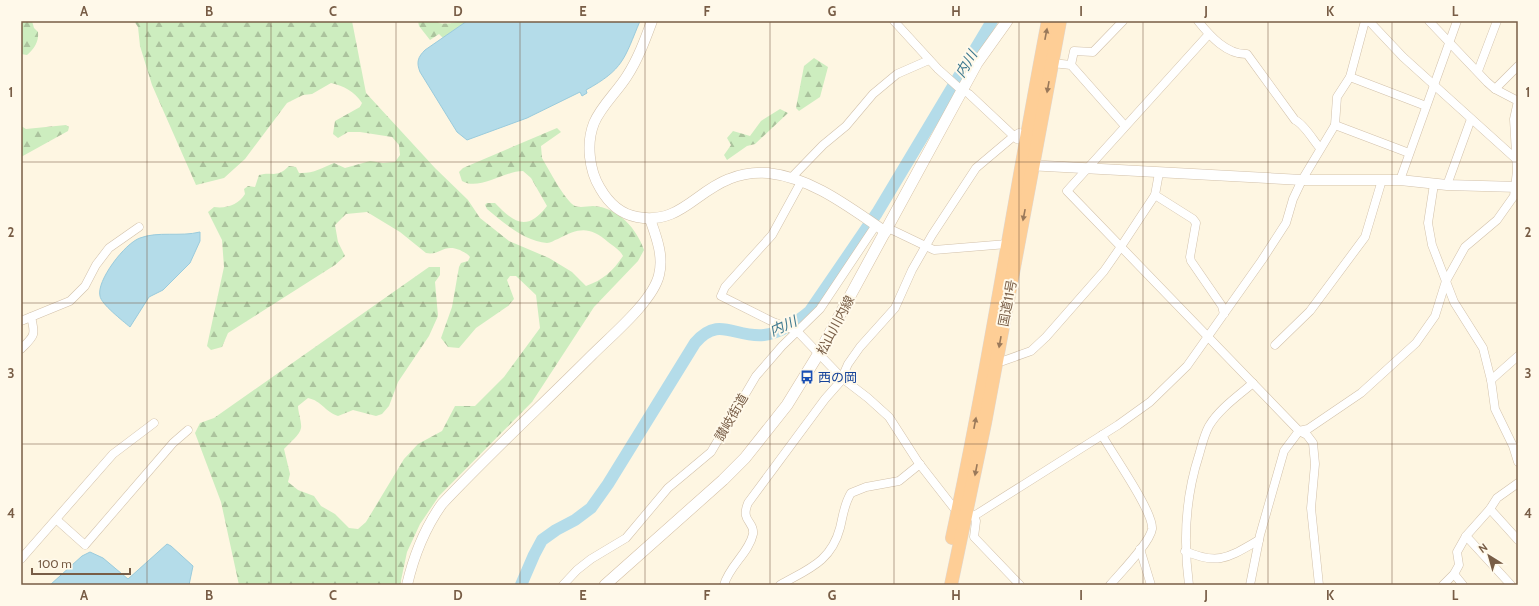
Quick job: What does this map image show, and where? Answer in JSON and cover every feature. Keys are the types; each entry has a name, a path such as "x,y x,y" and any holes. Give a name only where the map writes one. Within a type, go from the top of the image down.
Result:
{"highway":[{"name":"国道11号","path":"951,585 966,514 992,359 1028,165 1037,73 1048,21"},
{"name":"国道11号","path":"992,359 1008,244 1052,63 1060,21"},
{"name":"国道11号","path":"942,585 966,514"}],"main road":[{"name":"松山川内線","path":"605,585 698,503 745,458 787,405 820,353 887,230 960,89 1007,21"}],"street":[{"path":"652,21 637,59 627,77 594,122 590,148 595,177 599,186 610,202 617,208 633,216 650,219 674,213 729,179 755,173 768,173 802,182 837,199 887,230 934,250 1008,244"},
{"path":"724,585 726,578 743,555 753,533 753,528 745,516 744,511 748,503 825,399 840,382 848,364 860,348 895,308 912,270 976,168 1017,136 948,78 929,60 894,21"},
{"path":"1071,65 1074,51 1093,52 1123,21"},
{"path":"1198,21 1209,34 1231,52 1247,54 1295,120 1300,122 1309,136 1320,148"},
{"path":"966,514 1102,435 1150,402 1187,366 1262,260 1286,223 1302,180 1335,125 1337,97 1350,78 1365,21"},
{"path":"1369,21 1403,57 1516,159"},
{"path":"1250,585 1259,540 1281,458 1290,440 1299,432 1308,429 1345,406 1416,343 1435,316 1446,281 1465,247 1497,220 1514,196 1517,187 1514,119 1518,101 1495,89 1449,44 1429,21"},
{"path":"1400,180 1457,21"},
{"path":"1478,71 1497,21"},
{"path":"1209,34 1067,191 1120,248 1299,432 1307,435 1313,443 1315,464 1311,508 1319,585"},
{"path":"790,178 823,145 846,126 873,94 897,74 929,60"},
{"path":"1052,63 1071,65 1126,126"},
{"path":"1495,89 1518,66"},
{"path":"1350,78 1426,106"},
{"path":"1447,185 1471,119"},
{"path":"1335,125 1409,153"},
{"path":"1028,165 1302,180 1400,180 1447,185 1517,187"},
{"path":"992,359 1003,361 1030,351 1046,337 1099,276 1120,248 1155,195 1159,173"},
{"path":"1275,345 1310,311 1364,237 1382,180"},
{"path":"802,182 772,236 725,287 721,296 773,322 795,330 820,353 842,378 868,398 889,417 920,464 966,514 976,520 974,537 1020,585"},
{"path":"1434,184 1428,223 1432,245 1460,313 1483,348 1492,380 1495,409 1516,444 1518,462"},
{"path":"1155,195 1193,219 1196,223 1190,257 1191,261 1222,306 1224,314"},
{"path":"407,585 413,560 420,543 433,516 442,504 614,334 651,293 659,275 660,264 658,245 650,219"},
{"name":"讃岐街道","path":"562,585 591,559 626,538 668,488 711,452 756,376 795,330 820,309 829,298 872,222"},
{"path":"21,321 62,305 79,293 109,248 139,227"},
{"path":"21,349 34,336 35,332 31,317"},
{"path":"1492,380 1518,356"},
{"path":"1189,585 1185,551 1185,530 1189,493 1193,474 1205,436 1216,417 1253,383"},
{"path":"21,559 57,520 113,454 154,423"},
{"path":"57,520 85,545 173,443 188,430"},
{"path":"1102,435 1126,475 1150,520 1152,529 1140,549 1110,585"},
{"path":"780,585 816,565 828,554 836,540 844,511 851,494 866,487 899,481 920,464"},
{"path":"1444,585 1454,574 1459,565 1457,552 1466,536 1490,509 1497,498 1518,483"},
{"path":"1490,509 1518,540"},
{"path":"1466,536 1511,585"},
{"path":"1185,551 1206,559 1227,558 1259,540"},
{"path":"1140,549 1151,585"},
{"path":"1454,574 1463,585"}],"green space":[{"path":"21,21 32,21 34,28 38,32 36,45 27,55 21,54"},
{"path":"134,21 352,21 366,93 435,168 468,200 480,218 509,241 549,258 572,272 586,286 598,281 607,274 623,256 618,250 595,233 584,230 572,233 548,243 530,239 500,220 487,209 485,205 487,203 495,203 508,216 521,222 527,222 540,214 547,206 531,178 523,171 476,184 462,181 459,172 463,168 557,128 561,132 541,146 542,158 566,198 575,206 602,207 611,210 625,220 637,234 641,242 644,250 638,261 594,307 532,402 439,496 420,524 407,552 400,585 239,585 221,502 195,433 200,423 214,418 429,267 440,267 440,275 435,282 438,316 429,336 398,382 389,406 382,414 376,416 353,410 338,416 329,412 317,401 308,398 298,406 301,423 300,431 284,449 290,474 288,482 298,490 314,496 321,506 335,514 349,528 358,529 366,522 404,459 418,444 442,431 455,406 475,406 504,377 540,328 536,295 516,276 510,276 507,280 514,299 508,306 476,328 459,348 448,347 441,338 452,307 459,267 461,263 468,261 470,257 466,253 454,248 445,249 435,253 426,253 400,232 367,212 346,214 335,225 338,242 345,256 335,265 228,333 222,347 211,350 207,346 224,267 222,240 208,212 214,207 228,206 239,201 245,194 244,189 248,186 255,187 259,175 277,174 289,166 296,167 299,173 308,173 334,163 345,168 370,161 383,163 395,162 400,155 399,145 392,137 360,132 348,132 338,138 333,134 335,121 360,107 362,103 356,95 331,83 312,94 303,95 287,103 245,159 224,178 196,185 152,85 140,46 138,27"},
{"path":"418,21 437,21 439,23 446,24 467,21 443,38 439,34 430,40 419,26"},
{"path":"814,58 828,67 820,97 799,111 796,108 804,66"},
{"path":"780,109 788,113 755,144 747,146 727,160 724,155 731,145 727,138 733,131 750,136 761,121"},
{"path":"66,125 69,127 68,131 21,157 21,126 26,129"}],"water":[{"path":"467,21 640,21 626,54 616,69 599,83 586,90 587,93 582,96 580,92 527,118 467,140 457,132 420,72 418,62 419,57 425,50"},
{"path":"200,232 200,241 190,263 163,290 149,297 130,327 101,299 100,289 107,272 113,263 134,241 154,235"},
{"path":"167,544 193,566 189,585 50,585 82,556 90,552 103,558 128,579"}],"waterway":[{"name":"内川","path":"521,585 542,540 556,530 575,520 591,508 608,484 695,343 712,330 719,329 753,335 770,334 788,326 810,311 877,213 992,21"}],"place":[{"name":"西の岡","path":"807,377"}]}
